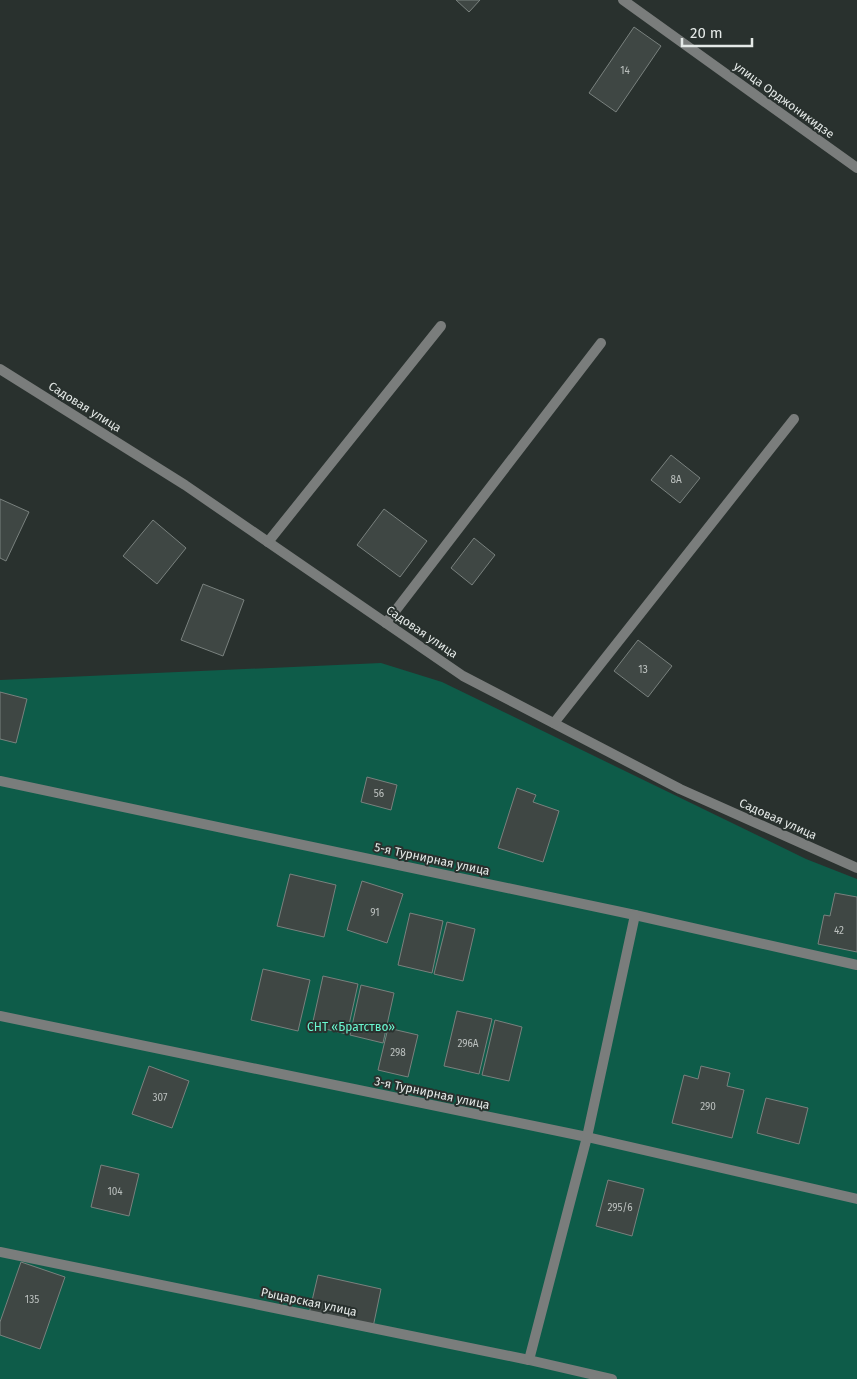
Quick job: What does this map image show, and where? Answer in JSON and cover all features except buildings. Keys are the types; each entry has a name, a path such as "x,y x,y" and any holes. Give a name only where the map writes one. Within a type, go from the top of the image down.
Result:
{"street":[{"name":"улица Орджоникидзе","path":"623,0 857,168"},
{"path":"268,542 441,326"},
{"path":"386,623 601,343"},
{"name":"Садовая улица","path":"0,369 185,485 463,676 680,789 857,868"},
{"path":"554,723 794,419"},
{"name":"5-я Турнирная улица","path":"0,781 635,915 857,965"},
{"path":"529,1360 587,1137 635,915"},
{"name":"3-я Турнирная улица","path":"0,1016 587,1137 857,1199"},
{"name":"Рыцарская улица","path":"0,1252 529,1360 612,1379"}],"green space":[{"name":"СНТ «Братство»","path":"381,663 442,682 806,859 857,879 857,1379 0,1379 0,680"}]}
